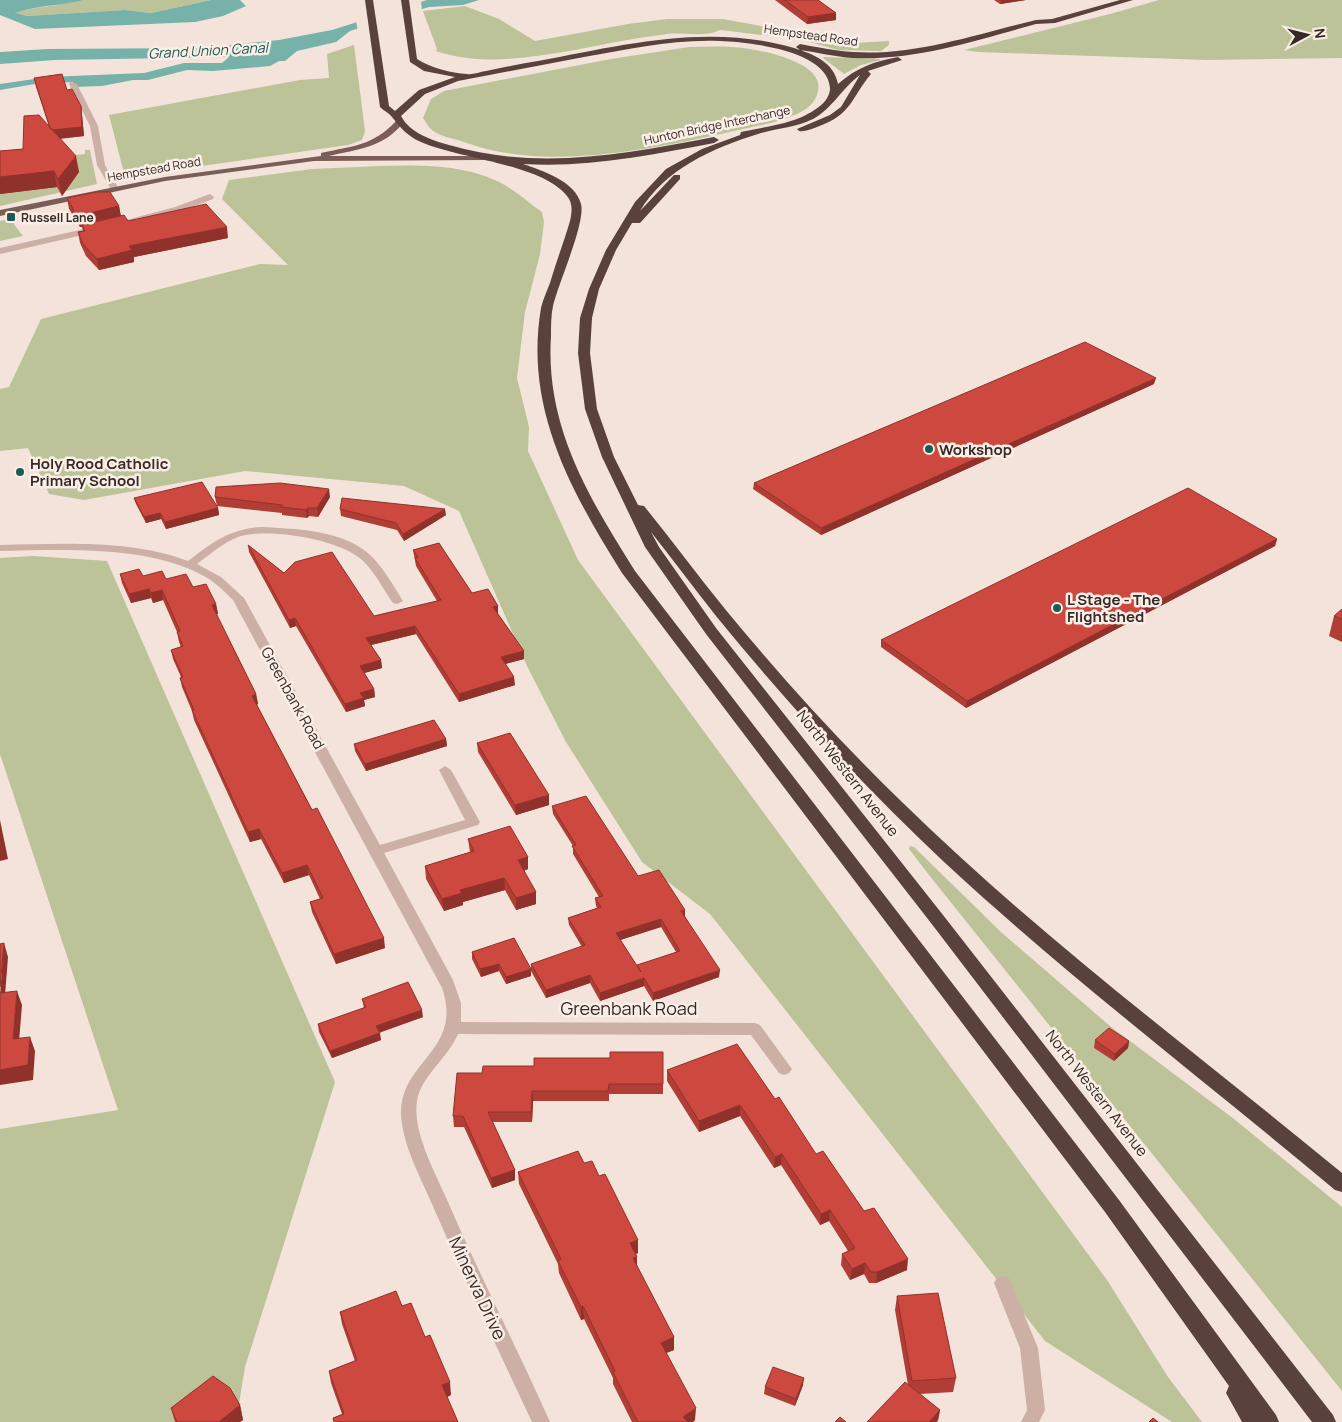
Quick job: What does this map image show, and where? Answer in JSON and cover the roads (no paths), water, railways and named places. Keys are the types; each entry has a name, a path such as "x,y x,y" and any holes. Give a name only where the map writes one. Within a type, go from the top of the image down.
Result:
{"highway":[{"path":"369,0 385,107 397,120 416,94 436,85 477,75 655,41 702,37 742,39 793,51 819,62 830,71 834,80 834,95"},
{"name":"Hempstead Road","path":"1036,22 1038,17 1102,0"},
{"name":"Hempstead Road","path":"742,39 773,41 844,54 906,53 942,46 1036,22 1052,21 1129,0"},
{"path":"406,2 408,37 414,62 433,71 477,75"},
{"path":"618,236 641,216 676,177 697,163 740,145 800,130 822,122 842,110 848,104 858,82 866,74 898,60 906,53"},
{"name":"Hempstead Road","path":"834,95 845,83 866,68 880,62 898,60"},
{"name":"Hunton Bridge Interchange","path":"397,120 426,141 483,158 504,161 569,163 597,161 752,132 805,118 818,112 834,95"},
{"name":"North Western Avenue","path":"752,132 705,151 669,170 640,202 618,236 594,289 586,318 584,353 591,409 608,458 652,547 711,630 944,927 1326,1422"},
{"path":"504,161 555,182 569,191 575,201 576,214 574,224 546,307 544,353 548,403 560,444 597,522 629,574 1094,1182 1268,1422"},
{"path":"625,492 669,544 718,609 780,681 841,750 916,826 1024,924 1342,1184"},
{"path":"1192,1315 1254,1422"}],"main road":[{"name":"Hempstead Road","path":"314,159 338,151 375,143 388,135 397,120"},
{"name":"Hempstead Road","path":"0,213 192,174 314,159 483,158"}],"street":[{"path":"73,84 94,126 101,165 116,189"},
{"path":"0,251 178,209 210,197"},
{"path":"189,565 222,540 242,533 274,531 325,536 352,547 371,560 397,601"},
{"name":"Greenbank Road","path":"0,548 43,547 117,551 155,556 189,565 214,577 227,586 238,598 432,952 453,1000 455,1014 453,1028 439,1055 414,1088 409,1099 408,1114 418,1152"},
{"path":"376,851 473,822 445,770"},
{"name":"Greenbank Road","path":"453,1028 755,1029 784,1069"},
{"name":"Minerva Drive","path":"418,1152 454,1236 541,1422"},
{"path":"1003,1283 1029,1348 1033,1416"}],"water":[{"path":"0,0 84,0 32,8 15,13 27,16 125,10 151,13 211,0 240,0 246,6 223,16 195,22 35,29 0,15"},
{"name":"Grand Union Canal","path":"427,0 479,0 463,5 429,7 350,31 336,42 297,51 285,61 279,61 270,66 213,71 187,70 148,80 133,80 102,86 74,87 73,82 35,84 0,90 0,84 48,77 144,73 184,63 222,63 229,57 55,60 0,64 0,52 47,49 200,48 279,40 332,30"}],"place":[{"name":"Russell Lane","path":"11,217"},
{"name":"Workshop","path":"929,449"},
{"name":"Holy Rood Catholic Primary School","path":"20,472"},
{"name":"L Stage - The Flightshed","path":"1057,608"}]}
